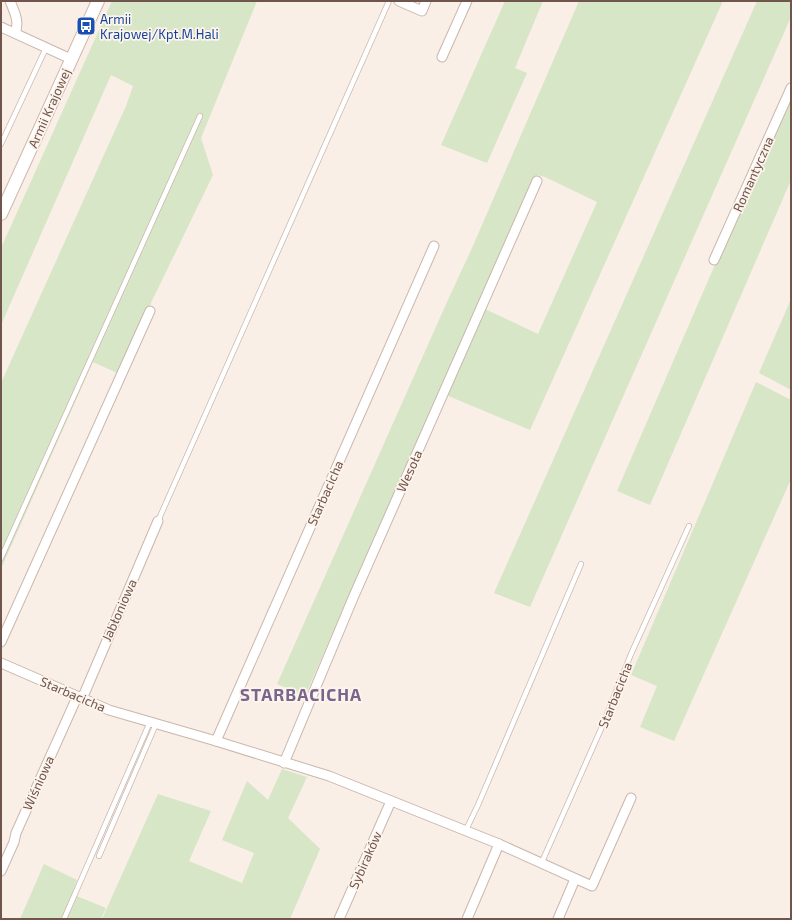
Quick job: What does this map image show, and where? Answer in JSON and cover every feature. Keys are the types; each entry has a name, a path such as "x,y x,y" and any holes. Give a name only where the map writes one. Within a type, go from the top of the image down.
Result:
{"street":[{"path":"10,1 16,17 17,26 15,33"},
{"name":"Armii Krajowej","path":"1,213 98,1"},
{"path":"399,1 422,11 426,1"},
{"path":"442,57 467,1"},
{"path":"1,27 71,59"},
{"name":"Romantyczna","path":"714,260 791,88"},
{"name":"Wesoła","path":"284,763 353,598 537,181"},
{"name":"Starbacicha","path":"216,740 434,246"},
{"path":"1,642 150,311"},
{"name":"Jabłoniowa","path":"79,698 158,521"},
{"name":"Starbacicha","path":"1,663 109,710 216,740 284,763 329,776 465,832 499,844 592,886 631,798"},
{"name":"Wiśniowa","path":"1,871 14,842 16,833 79,698"},
{"name":"Sybiraków","path":"339,919 391,801"},
{"path":"467,919 499,844"},
{"path":"558,919 575,879"}],"lane":[{"path":"158,521 389,1"},
{"path":"1,144 46,48"},
{"path":"1,558 200,116"},
{"name":"Starbacicha","path":"541,864 688,526"},
{"path":"465,832 581,564"},
{"path":"99,856 153,723"},
{"path":"64,919 153,723"}],"green space":[{"path":"112,1 257,1 201,138 213,175 117,373 93,362 1,569 1,383 126,106 133,86 111,75 1,325 1,248"},
{"path":"505,1 543,1 515,68 527,73 487,163 441,145"},
{"path":"579,1 723,1 530,430 446,395 485,309 538,334 597,202 545,177 537,175 474,312 305,696 277,684 472,248"},
{"path":"757,1 791,1 791,17 530,607 494,593"},
{"path":"791,89 791,180 650,505 617,491"},
{"path":"791,299 791,390 759,373"},
{"path":"756,382 791,400 791,479 674,741 640,727 657,686 631,675"},
{"path":"282,769 307,777 288,818 320,849 290,919 102,919 158,794 211,811 189,861 242,883 254,853 222,840 247,781 268,800"},
{"path":"44,864 77,880 72,894 106,908 101,919 20,919"}],"place":[{"name":"Armii Krajowej/Kpt.M.Hali","path":"86,26"}],"district":[{"name":"STARBACICHA","path":"301,694"}]}
